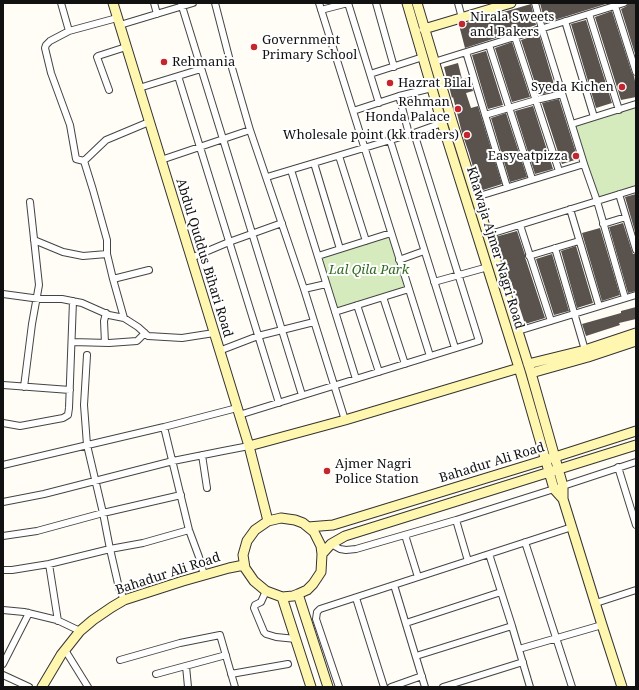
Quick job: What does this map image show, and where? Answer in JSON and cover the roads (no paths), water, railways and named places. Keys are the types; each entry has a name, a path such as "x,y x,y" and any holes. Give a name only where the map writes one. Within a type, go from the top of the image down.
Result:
{"street":[{"path":"61,3 69,31"},
{"name":"Abdul Quddus Bihari Road","path":"112,3 249,446 268,521"},
{"path":"154,3 157,14"},
{"path":"84,161 76,159 70,125 51,73 45,48 46,45 50,41 69,31 157,14 181,5 193,3"},
{"path":"215,3 250,130 304,289 345,420"},
{"path":"319,3 430,356"},
{"path":"321,10 348,3 379,103"},
{"path":"376,3 394,67"},
{"path":"458,3 462,18"},
{"path":"424,29 511,3"},
{"path":"535,3 562,94 597,201 625,298"},
{"path":"434,62 624,3"},
{"path":"407,5 417,4"},
{"name":"Khawaja Ajmer Nagri Road","path":"417,4 434,62 432,88 442,123 488,267 526,368 555,457 559,470 559,488"},
{"path":"181,5 302,395"},
{"name":"Khawaja Ajmer Nagri Road","path":"407,5 423,58 434,77 488,235 518,331 549,472 559,488 563,499 622,687"},
{"path":"615,6 636,72"},
{"path":"589,14 619,110"},
{"path":"565,21 594,118"},
{"path":"515,37 559,171"},
{"path":"490,45 532,179"},
{"path":"109,90 97,57 126,47"},
{"path":"466,52 507,187"},
{"path":"370,74 423,58"},
{"path":"139,88 201,69"},
{"path":"178,76 279,402"},
{"path":"353,111 399,96 432,88"},
{"path":"485,115 562,94"},
{"path":"3,466 164,427 279,402 479,341 399,96"},
{"path":"572,124 636,104"},
{"path":"84,161 106,140 149,122"},
{"path":"267,177 412,134 442,123"},
{"path":"161,160 250,130"},
{"path":"390,140 455,348"},
{"path":"339,156 366,241"},
{"path":"84,161 107,240 107,254 124,318"},
{"path":"314,163 340,249"},
{"path":"476,197 584,164"},
{"path":"291,170 356,379"},
{"path":"488,235 636,189"},
{"path":"619,194 636,250"},
{"path":"24,387 32,324 39,285 30,202"},
{"path":"570,210 600,306"},
{"path":"603,224 626,217"},
{"path":"191,258 252,233 282,223"},
{"path":"520,225 551,321"},
{"path":"318,256 391,233"},
{"path":"34,240 63,252 83,256 107,254"},
{"path":"529,256 579,241"},
{"path":"555,248 585,350"},
{"path":"399,260 424,251"},
{"path":"434,282 488,267"},
{"path":"113,279 149,270"},
{"path":"304,289 326,284"},
{"path":"335,312 408,289"},
{"path":"3,294 36,299 62,299 82,303 106,313 124,318 148,336 182,338 214,333"},
{"path":"518,331 636,295"},
{"path":"383,297 405,364"},
{"path":"3,424 20,426 67,416 70,390 73,301"},
{"path":"357,305 379,372"},
{"path":"105,343 104,321 106,313"},
{"path":"219,351 258,336 314,322"},
{"path":"72,342 105,343 138,341 145,333"},
{"path":"3,502 44,494 173,461 249,446 526,368 636,333"},
{"path":"526,368 588,357 636,341"},
{"path":"87,355 84,405 87,445 104,513 119,588 124,600"},
{"path":"3,385 70,390"},
{"path":"164,427 189,530 204,575"},
{"name":"Bahadur Ali Road","path":"308,527 333,525 636,431"},
{"name":"Bahadur Ali Road","path":"322,554 331,544 345,536 636,445"},
{"path":"202,455 207,488"},
{"path":"331,544 340,549 356,549 559,488 636,462"},
{"path":"618,467 636,525"},
{"path":"3,536 37,531 104,513 181,495"},
{"path":"281,518 295,520 303,523 314,532 321,546 322,554 320,572 313,584 307,590 298,594 282,597 266,590 254,581 245,568 243,555 247,541 255,530 268,521 281,518"},
{"path":"456,520 468,561"},
{"path":"339,687 316,619 317,612 320,609 572,527"},
{"path":"3,570 50,564 110,549 143,543 189,530"},
{"path":"405,535 418,577"},
{"path":"525,542 572,687"},
{"path":"489,554 530,687"},
{"path":"50,564 58,621"},
{"name":"Bahadur Ali Road","path":"42,687 65,650 80,632 93,620 112,607 124,600 204,575 244,565"},
{"path":"394,585 425,687"},
{"path":"266,590 261,602 254,608 264,632 276,637 296,639"},
{"path":"596,603 636,590"},
{"path":"406,623 501,592"},
{"path":"298,594 328,687"},
{"path":"282,597 311,687"},
{"path":"356,598 384,687"},
{"path":"3,610 29,613 58,621 80,632"},
{"path":"3,664 29,613"},
{"path":"519,648 602,625"},
{"path":"416,656 512,626"},
{"path":"120,660 180,643 218,635 221,637 235,687"},
{"path":"65,650 88,687"},
{"path":"156,674 226,655"},
{"path":"443,687 523,662"},
{"path":"231,674 288,664"},
{"path":"186,666 188,687"},
{"path":"3,675 29,687"},
{"path":"391,687 422,676"}],"place":[{"name":"Nirala Sweets and Bakers","path":"462,24"},
{"name":"Government Primary School","path":"254,47"},
{"name":"Rehmania","path":"164,62"},
{"name":"Hazrat Bilal","path":"390,83"},
{"name":"Syeda Kichen","path":"622,87"},
{"name":"Rehman Honda Palace","path":"458,109"},
{"name":"Wholesale point (kk traders)","path":"467,135"},
{"name":"Easyeatpizza","path":"576,156"},
{"name":"Ajmer Nagri Police Station","path":"327,471"}],"park label":[{"name":"Lal Qila Park","path":"369,270"}]}
